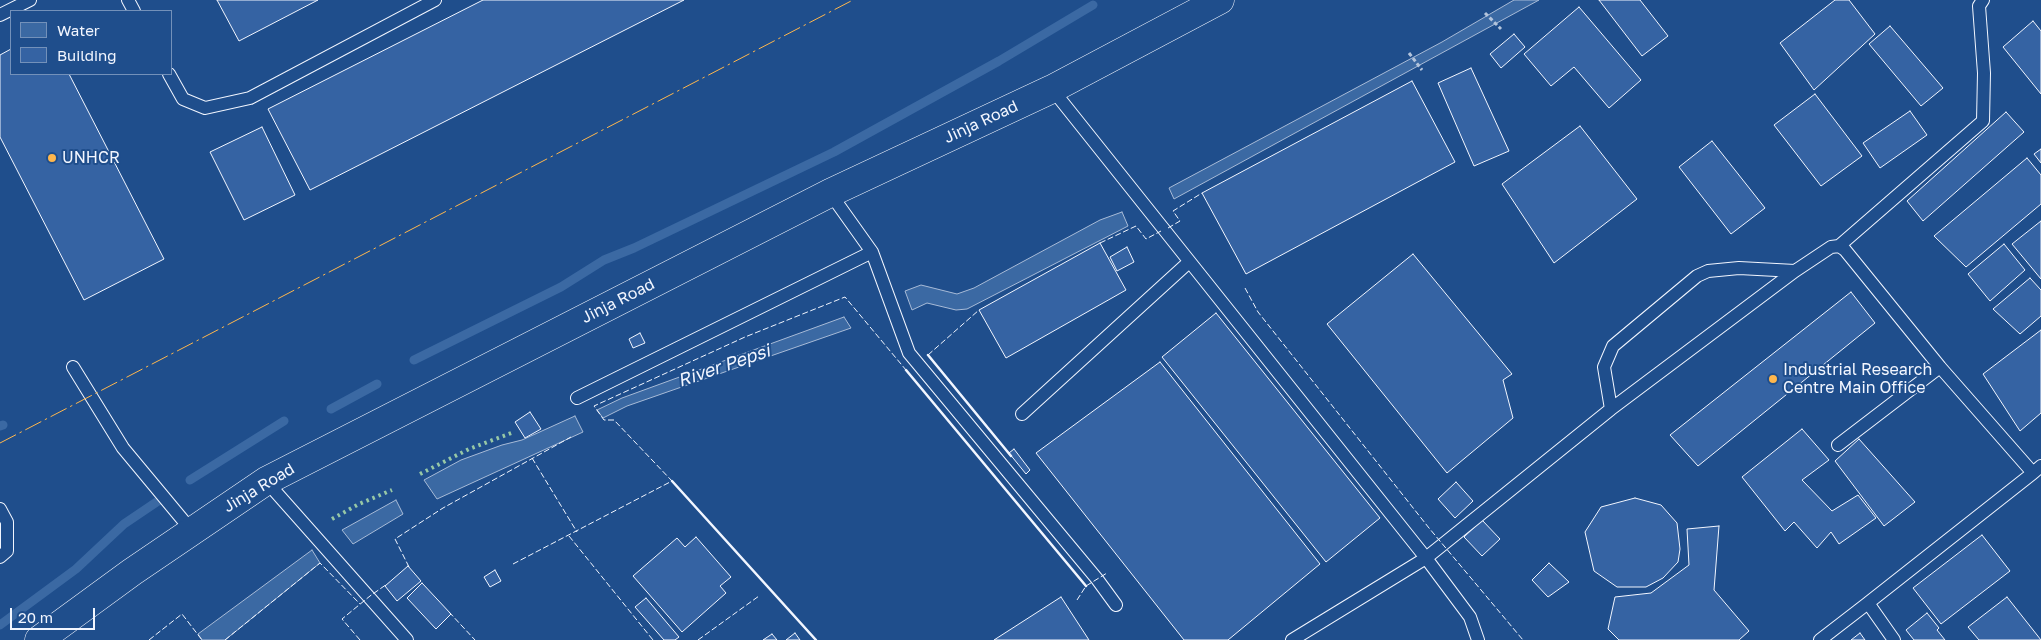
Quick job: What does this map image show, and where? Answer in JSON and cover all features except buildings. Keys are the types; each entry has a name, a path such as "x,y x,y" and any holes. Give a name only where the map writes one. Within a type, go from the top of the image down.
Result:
{"highway":[{"name":"Jinja Road","path":"39,640 132,572 266,481 830,193 1052,88 1220,0"}],"lane":[{"path":"3,9 30,0"},
{"path":"170,75 183,99 205,108 250,98 435,0"},
{"path":"1292,640 1426,558 1611,409 1795,271 1831,247 1839,246 1983,121 1984,73 1979,6 1983,0"},
{"path":"1052,88 1426,558 1470,617 1478,640"},
{"path":"830,193 872,252 909,352 1097,579 1116,605"},
{"path":"1820,640 2037,469 1940,367 1845,250 1839,246"},
{"path":"577,398 872,252"},
{"path":"1022,414 1189,262"},
{"path":"1611,409 1604,368 1613,346 1697,276 1708,271 1738,268 1795,271"},
{"path":"73,366 123,448 192,531"},
{"path":"1838,446 1940,367"},
{"path":"266,481 408,640"},
{"path":"0,509 7,522 8,551 0,556"},
{"path":"1868,603 1894,640"}],"path":[{"path":"1485,13 1501,29"},
{"path":"1409,53 1422,70"}],"water":[{"path":"1514,0 1539,0 1174,199 1169,188 1442,42"},
{"path":"1122,212 1128,226 967,309 956,310 927,303 912,310 905,291 921,285 957,294 974,288 1100,220"},
{"name":"River Pepsi","path":"844,317 851,328 627,406 603,418 597,410 622,398"},
{"path":"575,416 583,432 437,499 424,480 461,460 522,440"},
{"path":"396,500 403,514 353,544 342,530"},
{"path":"312,550 320,563 225,640 202,640 198,634"}],"waterway":[{"path":"414,360 561,287 604,260 634,248 834,152 999,61 1093,5"},
{"path":"331,409 377,384"},
{"path":"190,480 284,421"},
{"path":"0,625 76,569 124,524 164,497"}],"hedge":[{"path":"420,474 469,449 514,432"},
{"path":"332,519 359,504 392,490"}],"fence":[{"path":"1168,228 1180,221 1173,211 1202,193"},
{"path":"1100,243 1136,226 1146,239 1161,231"},
{"path":"1245,288 1258,312 1429,528 1523,640"},
{"path":"513,564 672,481 614,420 604,420 594,406 745,337 845,297 906,370"},
{"path":"928,355 979,310"},
{"path":"409,567 395,539 443,508 571,437"},
{"path":"532,458 577,532"},
{"path":"569,536 653,640"},
{"path":"225,640 320,563 360,604"},
{"path":"1077,600 1086,586 1107,573"},
{"path":"360,640 342,619 387,584"},
{"path":"698,640 759,596"},
{"path":"449,612 475,640"},
{"path":"149,640 182,614 202,640"}],"wall":[{"path":"928,355 1011,456"},
{"path":"906,370 1086,586"},
{"path":"672,481 816,640"}],"power":[{"path":"0,443 853,0"}],"place":[{"name":"UNHCR","path":"52,158"},
{"name":"Industrial Research Centre Main Office","path":"1773,379"}]}
